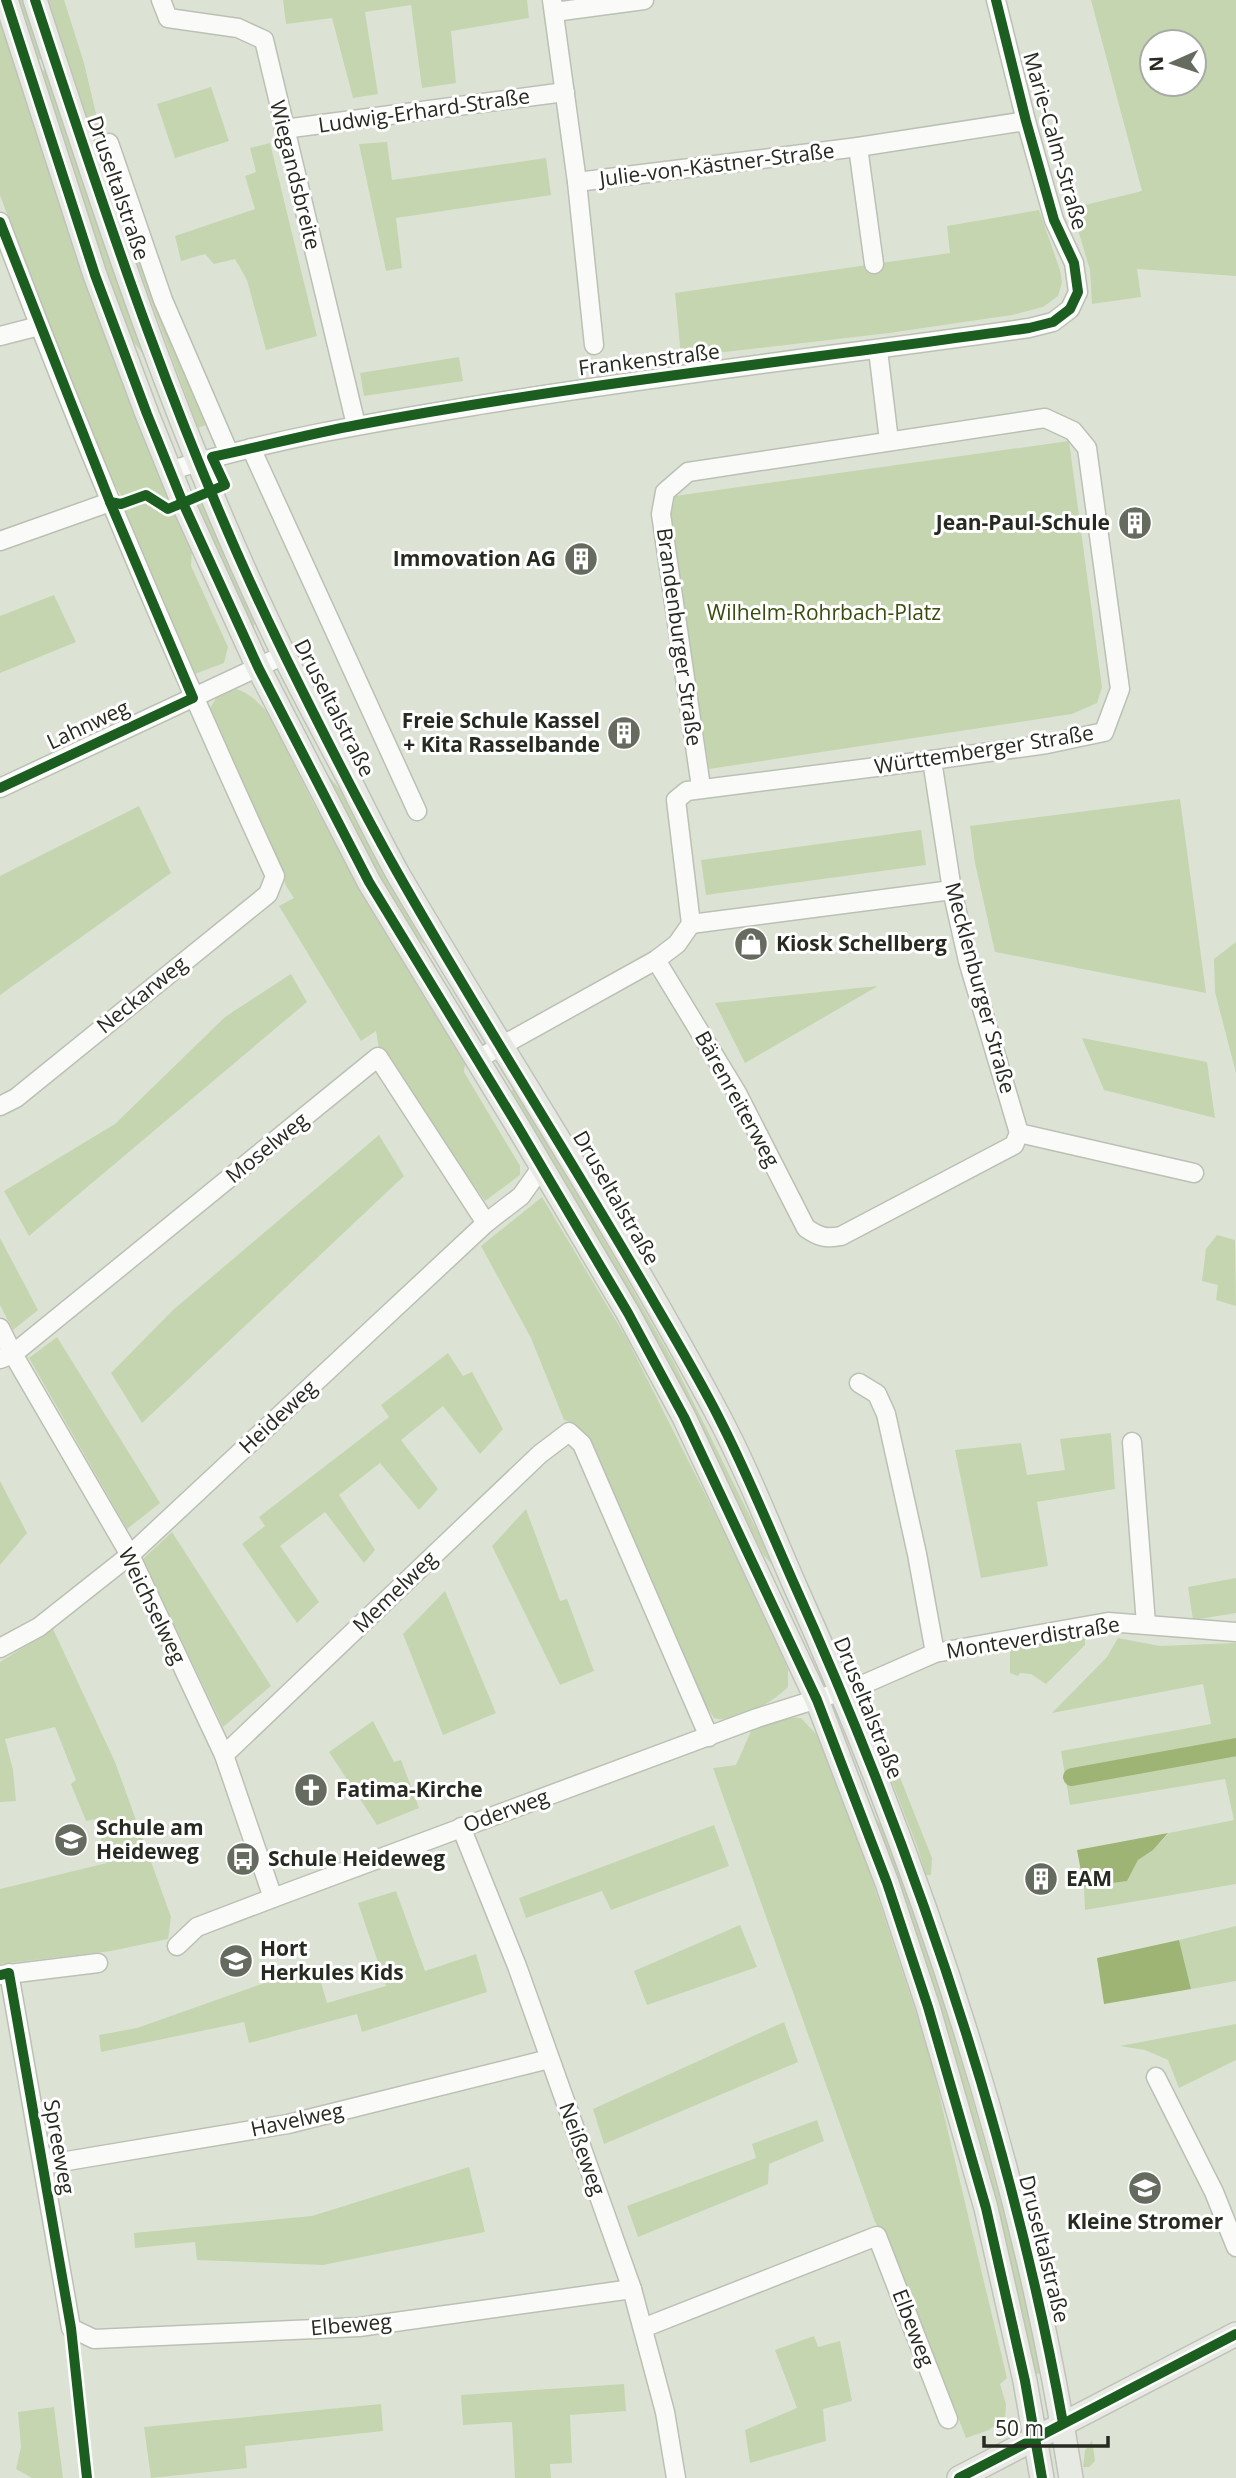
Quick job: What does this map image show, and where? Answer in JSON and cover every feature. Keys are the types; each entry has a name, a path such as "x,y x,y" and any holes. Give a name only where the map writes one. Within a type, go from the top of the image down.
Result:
{"main road":[{"path":"6,0 95,275 169,471 258,667 369,882 628,1313 684,1417 817,1700 887,1883 928,2007 986,2208 1022,2365 1042,2478"},
{"name":"Druseltalstraße","path":"35,0 112,233 173,402 284,655 394,868 586,1184 721,1421 843,1691 914,1872 978,2074 1020,2227 1046,2336 1071,2478"},
{"path":"959,2478 1236,2334"}],"street":[{"name":"Wiegandsbreite","path":"161,0 168,18 238,27 264,40 356,425"},
{"path":"594,345 577,182 553,6 644,0"},
{"name":"Marie-Calm-Straße","path":"996,0 1054,220 1074,263 1078,292"},
{"name":"Ludwig-Erhard-Straße","path":"284,129 565,92"},
{"name":"Julie-von-Kästner-Straße","path":"577,182 858,147 1026,121"},
{"name":"Druseltalstraße","path":"109,143 163,300 229,453"},
{"name":"Julie-von-Kästner-Straße","path":"858,147 874,264"},
{"path":"0,222 110,502 193,698"},
{"name":"Frankenstraße","path":"169,471 229,453 356,425 593,386 1030,328 1053,322 1070,309 1078,292"},
{"path":"0,336 39,326"},
{"path":"878,350 889,441"},
{"name":"Württemberger Straße","path":"701,787 932,760 1047,744 1104,732 1120,689 1087,448 1073,431 1045,418 889,441"},
{"name":"Brandenburger Straße","path":"701,787 661,514 665,492 688,472 889,441"},
{"name":"Druseltalstraße","path":"251,448 416,811"},
{"path":"0,541 110,502"},
{"name":"Lahnweg","path":"0,788 284,655"},
{"name":"Neckarweg","path":"0,1106 16,1098 268,894 275,876 193,698"},
{"name":"Mecklenburger Straße","path":"932,760 952,890 968,961 1019,1133"},
{"path":"476,1060 656,960 677,944 691,923 676,800 687,791 701,787"},
{"path":"691,923 952,890"},
{"name":"Bärenreiterweg","path":"656,960 737,1093 806,1228 818,1236 828,1239 854,1229 1014,1145 1019,1133"},
{"name":"Moselweg","path":"6,1357 378,1058 485,1223"},
{"path":"1019,1133 1194,1173"},
{"name":"Heideweg","path":"0,1648 39,1627 130,1555 485,1223 521,1196 541,1168"},
{"name":"Weichselweg","path":"0,1328 6,1357 130,1555 224,1755 273,1898"},
{"path":"859,1383 877,1394 886,1414 917,1554 935,1653"},
{"name":"Memelweg","path":"224,1755 540,1454 569,1432 582,1444 709,1737"},
{"name":"Monteverdistraße","path":"1132,1441 1146,1624"},
{"name":"Monteverdistraße","path":"843,1691 935,1653 1108,1622 1236,1632"},
{"name":"Oderweg","path":"177,1946 197,1927 757,1718 843,1691"},
{"name":"Neißeweg","path":"461,1827 517,1966 632,2289 665,2412 676,2478"},
{"path":"5,1974 98,1963"},
{"name":"Spreeweg","path":"5,1974 43,2165 71,2329"},
{"name":"Havelweg","path":"43,2165 288,2124 549,2059"},
{"path":"1156,2077 1214,2192 1236,2247"},
{"name":"Elbeweg","path":"643,2328 877,2236 948,2419"},
{"name":"Elbeweg","path":"71,2329 94,2339 359,2326 632,2289"}],"green space":[{"path":"16,0 24,0 42,59 35,60"},
{"path":"48,0 64,0 84,63 102,139 208,424 198,428 108,185"},
{"path":"283,0 527,0 529,18 451,31 456,83 422,88 411,5 365,12 378,94 353,98 332,18 286,24"},
{"path":"1091,0 1236,0 1236,276 1137,269 1141,297 1092,304 1090,270 1075,220 1085,205 1142,191"},
{"path":"0,16 192,550 191,566 228,647 224,663 192,675 118,509 127,505 115,485 108,488 0,195"},
{"path":"46,70 144,355 130,338 39,71"},
{"path":"211,87 229,141 175,158 157,104"},
{"path":"387,142 392,180 546,158 551,195 396,218 402,268 386,271 359,144"},
{"path":"270,143 317,336 266,350 247,280 235,259 214,264 205,254 181,261 175,236 255,209 245,176 256,172 250,148"},
{"path":"1039,210 1062,282 1058,296 1043,307 1012,315 889,333 681,357 675,293 950,253 947,226"},
{"path":"459,357 463,381 364,396 360,373"},
{"name":"Wilhelm-Rohrbach-Platz","path":"1069,441 1102,687 1097,703 1072,714 709,769 670,517 675,496"},
{"path":"202,499 256,622 253,626 250,625 195,502"},
{"path":"54,595 76,642 0,673 0,616"},
{"path":"236,689 258,702 269,714 314,805 465,1064 464,1072 520,1166 520,1175 485,1201 379,1049 376,1031 361,1041 279,906 294,898 286,886 278,863 208,712 216,698"},
{"path":"325,772 342,792 428,946 409,930 360,843"},
{"path":"1180,799 1206,993 995,952 975,863 970,826"},
{"path":"139,806 171,873 0,995 0,876"},
{"path":"921,830 926,865 706,895 701,860"},
{"path":"1236,942 1236,1073 1215,992 1214,959"},
{"path":"291,974 307,1002 29,1236 4,1191 115,1124 225,1017"},
{"path":"878,986 745,1063 715,1003"},
{"path":"1082,1038 1207,1062 1215,1118 1104,1090"},
{"path":"514,1089 674,1363 774,1565 763,1554 718,1464 508,1093"},
{"path":"379,1135 404,1176 142,1423 111,1373 173,1310"},
{"path":"542,1197 627,1339 759,1601 788,1670 788,1687 764,1705 743,1715 714,1718 701,1697 593,1453 576,1424 564,1420 531,1338 481,1246"},
{"path":"1217,1235 1235,1240 1236,1306 1216,1300 1218,1285 1202,1281 1206,1249"},
{"path":"0,1238 38,1310 13,1330 0,1305"},
{"path":"57,1337 160,1503 127,1529 29,1358"},
{"path":"448,1353 463,1376 472,1372 503,1429 480,1454 443,1406 401,1440 438,1489 419,1510 380,1463 339,1495 375,1550 364,1563 325,1512 280,1546 319,1602 297,1623 242,1544 265,1526 259,1517 389,1417 381,1405"},
{"path":"1111,1433 1115,1489 1037,1502 1048,1566 981,1578 955,1450 1021,1443 1027,1475 1065,1470 1060,1439"},
{"path":"0,1481 27,1533 0,1565"},
{"path":"526,1509 560,1601 567,1599 594,1671 560,1685 492,1546"},
{"path":"172,1532 271,1686 223,1727 143,1559"},
{"path":"1236,1578 1236,1613 1193,1620 1188,1587"},
{"path":"445,1591 496,1713 443,1735 403,1634"},
{"name":"Schule am Heideweg","path":"53,1629 115,1762 171,1917 168,1939 111,1951 0,1964 0,1889 107,1863 96,1819 86,1821 71,1784 76,1780 55,1727 5,1739 13,1770 16,1801 0,1802 0,1662"},
{"path":"1074,1633 1085,1638 1085,1645 1046,1684 1031,1674 1020,1673 1018,1676 1010,1673 1010,1653 1014,1644"},
{"path":"1118,1638 1160,1646 1236,1643 1236,1884 1085,1910 1084,1887 1127,1881 1138,1860 1153,1850 1169,1833 1234,1820 1225,1779 1070,1805 1061,1751 1211,1724 1203,1684 1052,1713 1107,1657"},
{"path":"780,1717 801,1718 818,1736 869,1871 929,2052 1007,2378 1000,2384 1006,2404 1005,2418 989,2430 966,2438 892,2249 875,2222 713,1768 736,1765 752,1729"},
{"path":"373,1721 394,1762 401,1760 419,1808 377,1825 329,1752"},
{"path":"878,1722 932,1858 931,1875 926,1875 871,1728"},
{"path":"874,1816 888,1834 953,2034 1010,2236 1042,2373 1035,2374 1001,2224 905,1907"},
{"path":"714,1825 729,1866 611,1910 602,1891 526,1918 519,1898"},
{"path":"396,1891 425,1971 476,1954 487,1992 362,2032 357,2014 249,2043 244,2022 101,2052 99,2035 137,2028 316,1965 327,2003 386,1986 358,1903"},
{"path":"740,1925 757,1967 647,2005 634,1971"},
{"path":"1236,1926 1236,1981 1191,1989 1179,1940"},
{"path":"784,2022 798,2062 604,2144 593,2109"},
{"path":"1236,2024 1236,2060 1179,2088 1168,2060 1145,2050 1120,2046"},
{"path":"817,2120 824,2141 769,2164 768,2184 638,2237 627,2206 756,2158 752,2144"},
{"path":"469,2167 485,2232 323,2265 197,2260 195,2242 135,2248 134,2233 312,2216"},
{"path":"814,2336 818,2347 840,2341 852,2401 823,2409 826,2441 750,2463 745,2430 797,2408 775,2350"},
{"path":"624,2384 626,2411 570,2415 572,2463 550,2464 551,2478 515,2478 512,2422 463,2425 461,2395"},
{"path":"381,2404 383,2431 245,2446 247,2468 151,2478 144,2427"},
{"path":"54,2407 63,2478 32,2478 16,2469 21,2447 18,2412"},
{"path":"1092,2440 1095,2461 1089,2467 1083,2467 1085,2451"}],"shaded area":[{"path":"1168,1833 1153,1850 1138,1860 1127,1881 1084,1887 1077,1850"},
{"path":"1179,1940 1191,1989 1104,2004 1097,1958"}],"waterway":[{"path":"1072,1777 1236,1747"}],"cycle path":[{"path":"6,0 95,275 147,414 183,503 258,667 369,882 628,1313 684,1417 817,1700 887,1883 928,2007 986,2208 1025,2381 1042,2478"},
{"path":"35,0 119,251 180,416 248,578 286,658 396,870 623,1249 704,1390 748,1478 836,1679 917,1886 986,2098 1041,2314 1063,2423"},
{"path":"110,502 121,504 146,495 168,509 225,485 212,457 357,425 525,397 1029,328 1053,322 1070,309 1078,292 1074,263 1054,220 996,0"},
{"path":"0,222 110,502 193,698 0,788"},
{"path":"0,1975 9,1973 71,2328 87,2478"},
{"path":"959,2478 1236,2334"}],"place":[{"name":"Jean-Paul-Schule","path":"1135,523"},
{"name":"Immovation AG","path":"581,559"},
{"name":"Freie Schule Kassel + Kita Rasselbande","path":"624,733"},
{"name":"Kiosk Schellberg","path":"751,944"},
{"name":"Fatima-Kirche","path":"311,1790"},
{"name":"Schule am Heideweg","path":"71,1840"},
{"name":"Schule Heideweg","path":"243,1859"},
{"name":"EAM","path":"1041,1879"},
{"name":"Hort Herkules Kids","path":"236,1961"},
{"name":"Kleine Stromer","path":"1145,2188"}]}
